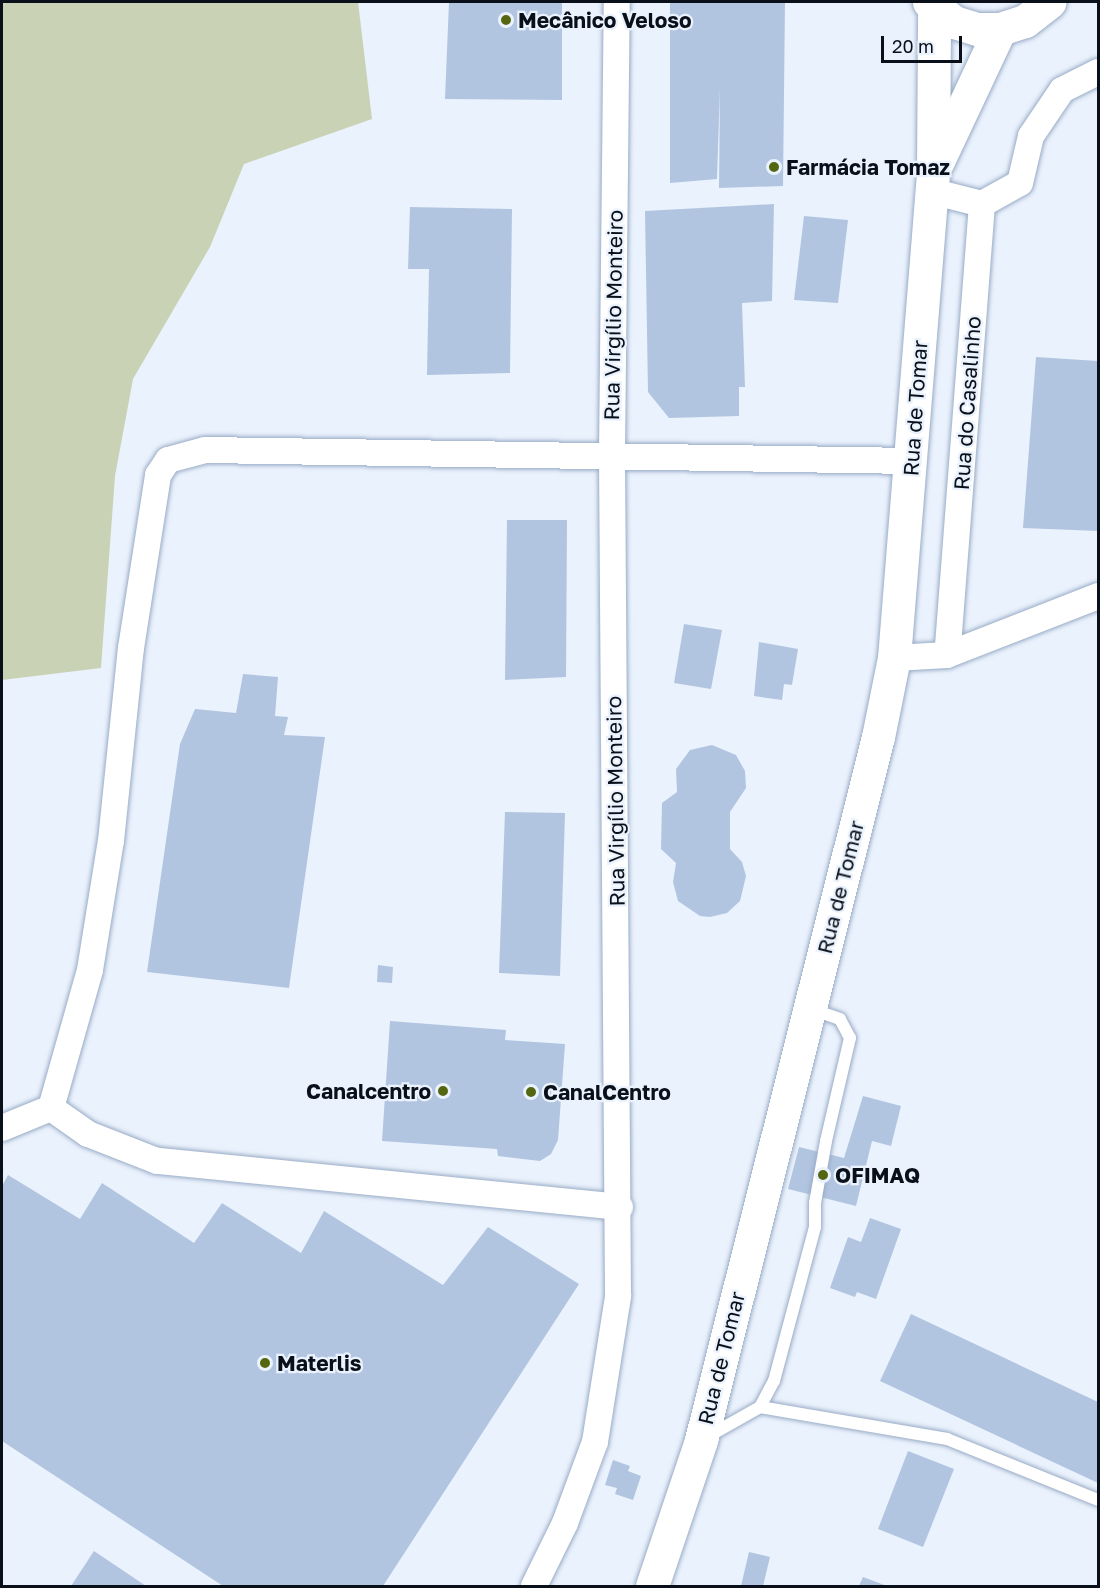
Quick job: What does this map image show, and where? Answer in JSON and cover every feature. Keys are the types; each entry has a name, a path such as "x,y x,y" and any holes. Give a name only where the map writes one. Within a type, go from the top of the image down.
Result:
{"main road":[{"name":"Rua de Tomar","path":"931,5 954,22 977,29 1000,29 1025,21 1049,2"},
{"name":"Rua de Tomar","path":"652,1587 701,1440 878,737 894,658 932,181 931,5"},
{"name":"Rua de Tomar","path":"932,181 1000,29"}],"street":[{"name":"Rua Virgílio Monteiro","path":"534,1587 583,1480 604,1403 618,1296 620,1207 612,454 617,2"},
{"path":"932,181 982,204 1020,183 1031,136 1062,90 1098,72"},
{"name":"Rua do Casalinho","path":"947,655 982,204"},
{"path":"51,1108 90,970 111,841 152,496 158,476 168,460 205,450 612,454 911,461"},
{"path":"894,658 947,655 1098,596"},
{"path":"2,1128 51,1108"},
{"path":"51,1108 88,1134 157,1161 620,1207"}],"lane":[{"path":"701,1440 759,1407 782,1360 815,1227 815,1203 826,1141 850,1038 840,1019 808,1008"},
{"path":"759,1407 947,1440 1098,1500"}],"green space":[{"path":"2,2 358,2 372,119 244,164 210,247 133,379 115,476 101,668 2,680"}],"building":[{"path":"449,2 562,2 562,100 445,99"},
{"path":"670,2 785,2 783,186 719,188 720,88 717,179 670,183"},
{"path":"774,204 772,301 742,303 745,387 739,387 739,416 669,418 648,392 645,211"},
{"path":"410,207 512,209 510,373 427,375 429,269 408,269"},
{"path":"804,216 848,220 838,303 794,300"},
{"path":"1036,357 1098,361 1098,531 1023,528"},
{"path":"507,520 567,520 566,677 505,680"},
{"path":"684,624 722,630 711,689 674,683"},
{"path":"759,642 798,649 792,685 784,684 782,700 754,696"},
{"path":"243,674 278,677 275,716 288,717 284,735 325,737 289,988 147,972 180,744 195,709 236,713"},
{"path":"712,745 736,755 745,771 746,788 730,812 730,849 742,862 746,876 740,901 727,913 710,917 700,916 678,901 673,882 676,863 661,849 662,803 677,792 676,769 690,750"},
{"path":"505,812 565,813 560,976 499,973"},
{"path":"378,965 393,967 392,983 377,982"},
{"name":"Canalcentro","path":"390,1021 506,1030 505,1040 565,1044 558,1140 551,1154 540,1161 498,1156 497,1149 382,1141"},
{"path":"863,1096 901,1106 891,1146 872,1141 856,1206 788,1189 799,1147 844,1158"},
{"name":"Materlis","path":"8,1175 80,1219 102,1183 194,1243 222,1203 301,1253 324,1211 443,1285 488,1227 579,1284 383,1586 223,1586 2,1441 2,1186"},
{"path":"870,1218 901,1229 876,1299 857,1292 855,1297 830,1288 848,1237 861,1242"},
{"path":"911,1314 1098,1402 1098,1483 880,1381"},
{"path":"908,1451 954,1469 923,1547 878,1529"},
{"path":"613,1460 630,1466 628,1471 641,1476 633,1500 615,1494 617,1488 605,1485"},
{"path":"94,1551 146,1586 71,1586"},
{"path":"749,1552 770,1557 763,1586 741,1586"},
{"path":"863,1577 887,1586 859,1586"}],"place":[{"name":"Mecânico Veloso","path":"506,20"},
{"name":"Farmácia Tomaz","path":"774,167"},
{"name":"Canalcentro","path":"443,1091"},
{"name":"CanalCentro","path":"531,1092"},
{"name":"OFIMAQ","path":"823,1175"},
{"name":"Materlis","path":"265,1363"}]}
